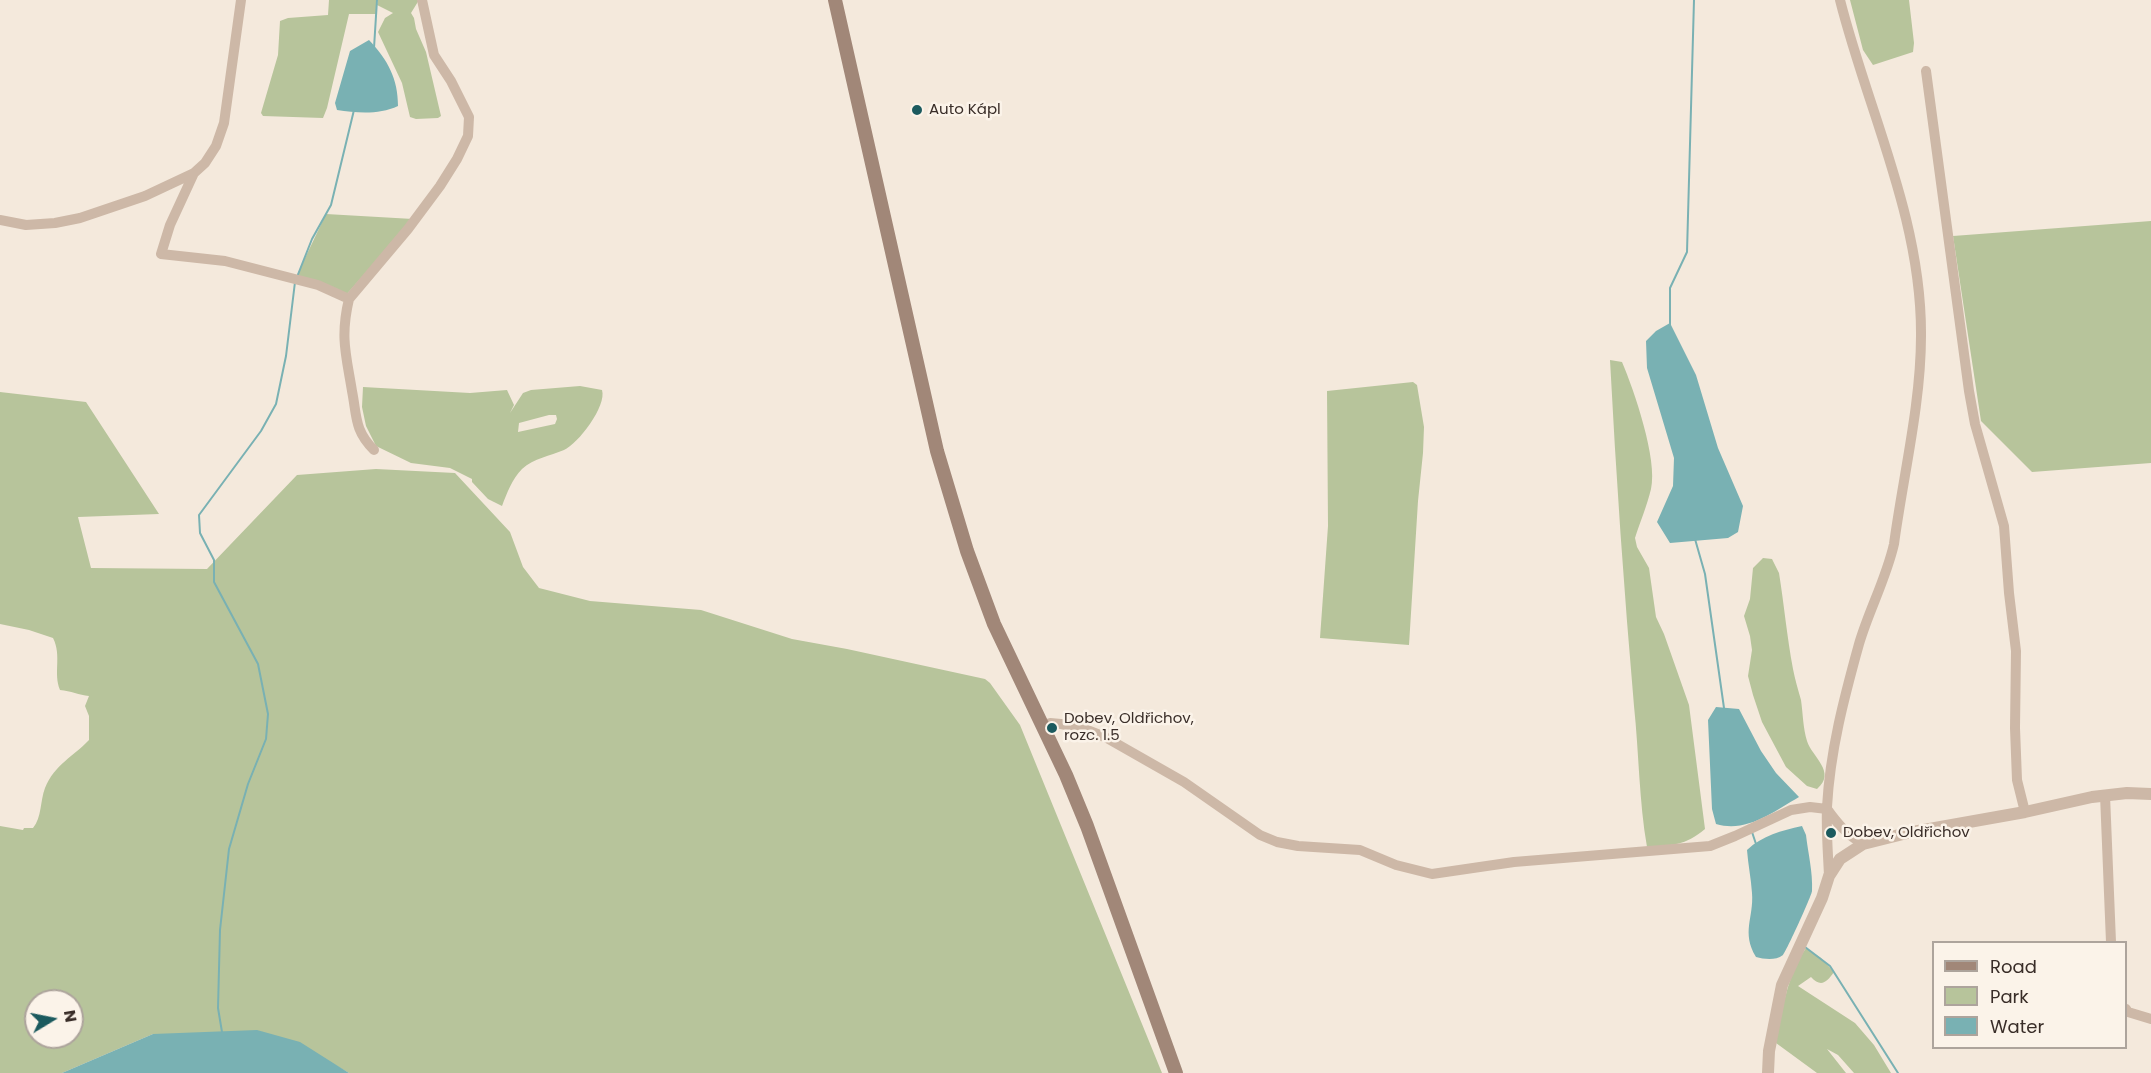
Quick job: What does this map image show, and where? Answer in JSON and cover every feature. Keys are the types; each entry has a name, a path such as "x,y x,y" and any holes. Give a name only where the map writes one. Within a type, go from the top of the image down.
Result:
{"main road":[{"path":"835,0 937,451 967,551 994,624 1043,726 1087,826 1176,1073"}],"street":[{"path":"0,220 26,225 80,218 145,196 194,173 205,163 216,146 224,123 241,0"},
{"path":"374,450 359,431 355,418 344,347 349,299 408,229 440,186 468,136 469,117 451,81 434,55 424,18 422,0"},
{"path":"1829,876 1827,809 1837,726 1860,642 1889,564 1894,544 1920,374 1922,334 1911,247 1902,201 1840,0"},
{"path":"1926,71 1971,402 2004,526 2016,651 2014,728 2017,780 2025,812"},
{"path":"194,173 170,225 161,254 225,261 318,285 349,299"},
{"path":"1043,726 1050,723 1061,724 1082,728 1105,737 1184,782 1260,835 1277,842 1298,846 1359,850 1432,874 1514,862 1710,846 1791,810 1810,807 1827,809 1838,825 1863,844"},
{"path":"1768,1073 1769,1051 1782,985 1829,876 1840,859 1863,844 1906,833 2105,795 2151,794"},
{"path":"2105,795 2111,941"},
{"path":"2127,1010 2151,1019"}],"green space":[{"path":"329,0 376,0 376,14 349,14 323,118 263,116 261,113 278,55 280,21 288,18 328,15"},
{"path":"378,0 419,0 411,13 426,52 441,116 438,118 410,117 402,83 378,32 385,18 393,13 377,5"},
{"path":"1850,0 1909,0 1913,52 1873,65 1863,50"},
{"path":"326,214 413,219 346,295 296,277"},
{"path":"2151,221 2151,463 2032,472 1981,421 1953,236"},
{"path":"1610,360 1622,362 1633,390 1648,443 1652,476 1651,489 1635,538 1637,547 1649,568 1656,617 1689,705 1705,829 1691,839 1671,845 1647,847 1644,830"},
{"path":"1413,382 1417,385 1424,427 1409,645 1320,638 1328,526 1327,391"},
{"path":"580,386 602,390 602,397 596,414 577,440 564,450 537,460 522,469 508,491 502,506 488,499 472,482 472,479 450,468 411,463 376,446 366,426 362,407 363,387 470,393 507,390 514,405 510,413 523,393 531,390","holes":["556,415 555,424 518,432 519,423"]},
{"path":"0,392 86,402 159,514 78,517 91,568 207,569 297,475 376,469 455,473 510,532 523,567 539,588 590,601 701,610 792,639 985,679 1020,725 1162,1073 349,1073 328,1061 153,1034 62,1073 0,1073 0,826 23,830 33,828 38,819 43,793 49,780 59,767 89,740 89,716 85,706 89,696 60,690 57,677 57,651 53,638 0,624"},
{"path":"1763,558 1772,559 1779,573 1791,657 1807,741 1824,771 1823,783 1817,789 1807,786 1786,767 1762,722 1748,676 1752,650 1744,616 1750,599 1753,568"},
{"path":"1806,948 1821,958 1834,972 1824,982 1818,982 1811,977 1798,986 1855,1023 1874,1045 1891,1073 1854,1073 1838,1055 1827,1049 1846,1073 1817,1073 1776,1043 1790,982"}],"water":[{"path":"369,40 391,70 398,96 398,106 376,112 337,110 335,103 350,51"},
{"path":"1670,323 1696,375 1718,448 1743,506 1738,532 1728,538 1670,543 1657,522 1673,486 1674,458 1647,368 1646,341 1656,331"},
{"path":"1716,707 1739,709 1761,751 1776,773 1799,797 1759,820 1738,826 1716,824 1712,809 1708,720"},
{"path":"1802,826 1806,835 1811,870 1811,895 1783,955 1773,959 1756,957 1749,940 1752,893 1747,850 1766,837"},
{"path":"257,1030 300,1042 349,1073 62,1073 153,1034"}],"waterway":[{"path":"374,48 377,0"},
{"path":"1670,326 1670,288 1687,252 1694,0"},
{"path":"297,277 312,239 331,205 354,110"},
{"path":"222,1032 218,1008 220,930 229,849 248,784 266,739 268,714 258,664 214,582 214,560 200,533 199,515 261,431 276,404 286,356 295,282"},
{"path":"1695,539 1705,574 1724,708"},
{"path":"1752,832 1756,844"},
{"path":"1805,947 1830,966 1898,1073"}],"place":[{"name":"Auto Kápl","path":"917,110"},
{"name":"Dobev, Oldřichov, rozc. 1.5","path":"1052,728"},
{"name":"Dobev, Oldřichov","path":"1831,833"}]}
